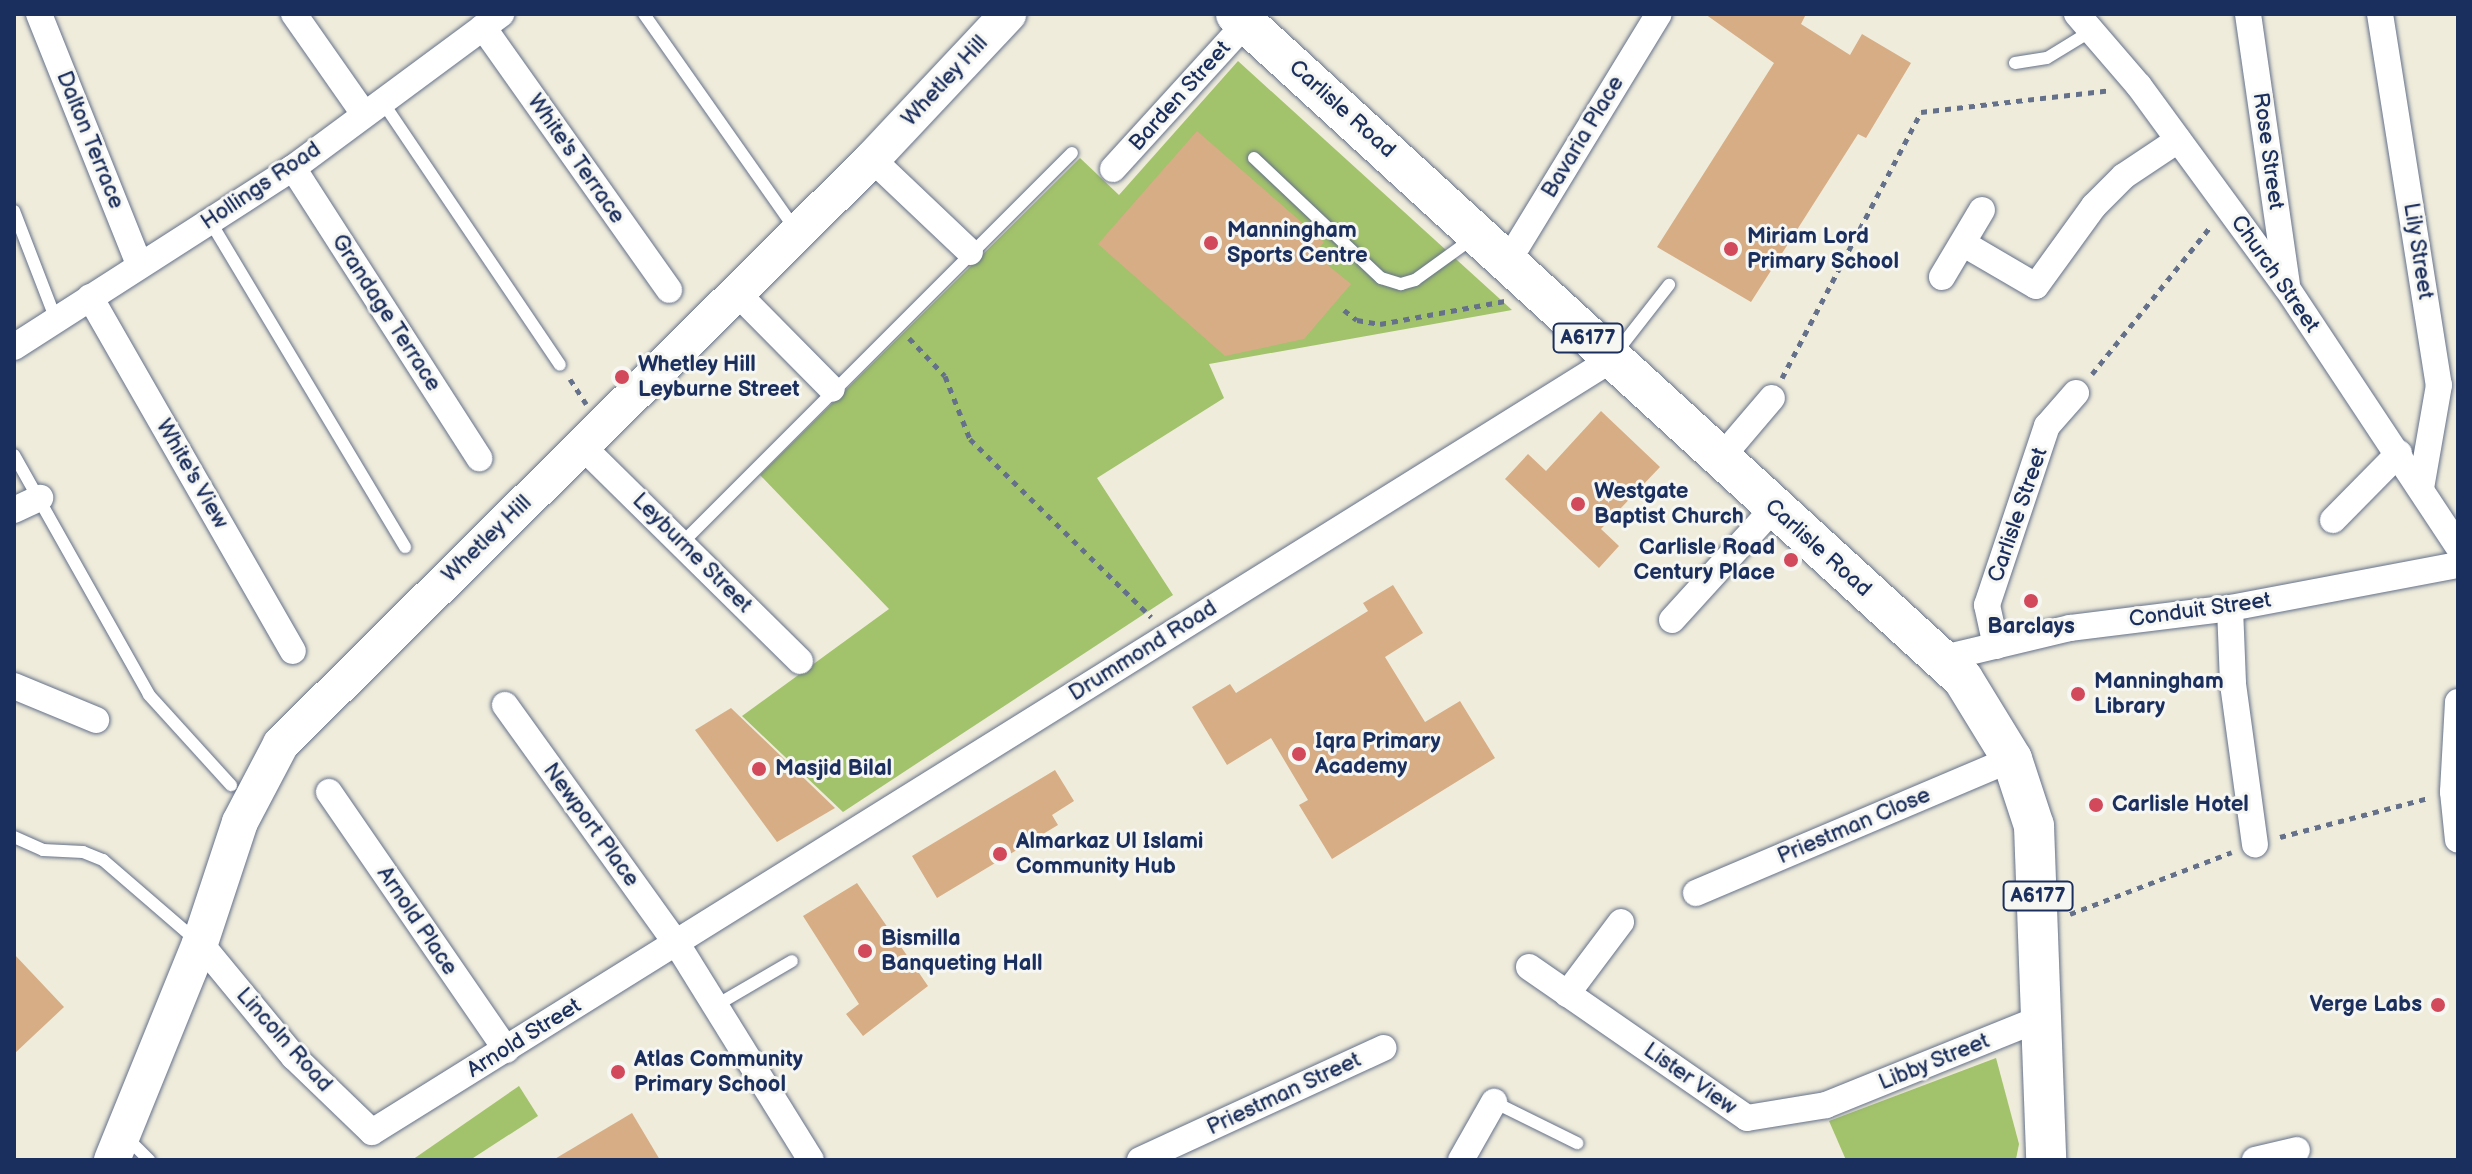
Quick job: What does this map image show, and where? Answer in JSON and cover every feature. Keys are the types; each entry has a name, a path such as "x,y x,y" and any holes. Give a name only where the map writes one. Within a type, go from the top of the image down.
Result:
{"main road":[{"name":"Whetley Hill","path":"117,1147 200,943 240,822 281,744 592,436 734,290 872,159 1008,14"},
{"name":"Carlisle Road","path":"1241,18 1521,272 1611,360 1773,509 1944,658 1970,689 2012,759 2034,826 2046,1160"}],"street":[{"name":"Dalton Terrace","path":"39,14 140,266"},
{"path":"294,14 373,108"},
{"name":"Bavaria Place","path":"1521,272 1659,14"},
{"name":"Rose Street","path":"2248,14 2287,288"},
{"name":"Lily Street","path":"2380,14 2448,384 2421,488"},
{"name":"Barden Street","path":"1113,169 1241,18"},
{"name":"Hollings Road","path":"14,347 293,168 492,21"},
{"name":"White's Terrace","path":"492,21 669,290"},
{"name":"Church Street","path":"2084,22 2139,86 2287,288 2458,546"},
{"path":"1964,244 2036,286 2094,206 2124,176 2178,140"},
{"path":"872,159 970,252"},
{"name":"Grandage Terrace","path":"293,168 479,458"},
{"path":"1942,277 1982,210"},
{"path":"734,290 832,389"},
{"name":"White's View","path":"90,297 293,651"},
{"name":"Drummond Road","path":"677,944 1611,360"},
{"name":"Carlisle Street","path":"1996,646 1987,605 2047,426 2076,393"},
{"path":"1720,459 1772,398"},
{"name":"Leyburne Street","path":"592,436 683,542 800,661"},
{"path":"2333,520 2399,453"},
{"path":"14,510 40,498"},
{"path":"1672,620 1773,509"},
{"name":"Conduit Street","path":"1944,658 2070,628 2230,608 2458,565"},
{"path":"2230,608 2233,684 2255,844"},
{"path":"14,686 96,720"},
{"path":"2458,702 2453,792 2458,840"},
{"name":"Newport Place","path":"505,705 677,944 811,1160"},
{"name":"Priestman Close","path":"1696,893 2012,759"},
{"name":"Arnold Place","path":"329,792 506,1050"},
{"path":"1567,994 1621,922"},
{"name":"Lincoln Road","path":"200,943 294,1057 372,1132"},
{"name":"Arnold Street","path":"372,1132 677,944"},
{"name":"Lister View","path":"1529,967 1747,1118 1826,1105"},
{"name":"Libby Street","path":"1826,1105 2041,1018"},
{"name":"Priestman Street","path":"1140,1160 1384,1048"},
{"path":"1461,1160 1494,1102"},
{"path":"2255,1160 2297,1150"}],"lane":[{"path":"644,14 796,230"},
{"path":"2015,63 2047,58 2084,22"},
{"path":"373,108 560,365"},
{"path":"683,542 832,389 1072,153"},
{"path":"1254,158 1381,278 1401,284 1415,280 1479,234"},
{"path":"14,211 56,320"},
{"path":"210,221 405,547"},
{"path":"1611,360 1669,285"},
{"path":"14,455 149,695 231,785"},
{"path":"14,837 43,850 83,852 103,860 200,943"},
{"path":"715,1006 792,961"},
{"path":"1494,1102 1577,1143"},
{"path":"117,1147 149,1160"}],"path":[{"path":"1772,398 1921,112 2139,86"},
{"path":"2076,393 2227,207"},
{"path":"1344,310 1357,320 1380,324 1503,302 1521,272"},
{"path":"897,326 945,376 970,439 1153,619 1164,613 1174,631"},
{"path":"560,365 592,436"}],"green space":[{"path":"1238,61 1512,310 1209,364 1224,398 1097,478 1173,595 843,812 742,716 889,609 760,475 1080,158 1119,195"},
{"path":"1996,1058 2019,1144 2016,1159 1846,1160 1829,1121"},
{"path":"519,1086 538,1116 470,1160 412,1160"}],"building":[{"path":"1705,14 1806,14 1801,24 1850,55 1862,34 1911,63 1866,138 1858,134 1751,302 1657,247 1774,63"},
{"name":"Manningham Sports Centre","path":"1197,131 1324,242 1314,254 1351,284 1304,339 1225,356 1098,244"},
{"name":"Westgate Baptist Church","path":"1601,411 1660,467 1601,529 1619,546 1599,568 1505,479 1528,454 1546,471"},
{"path":"1393,585 1423,633 1385,657 1425,722 1460,701 1495,758 1332,859 1299,805 1308,800 1271,738 1227,765 1192,707 1230,684 1236,693 1368,611 1363,603"},
{"name":"Masjid Bilal","path":"731,708 835,808 777,842 695,730"},
{"path":"1055,770 1074,801 1052,815 1058,825 937,898 912,856"},
{"name":"Bismilla Banqueting Hall","path":"857,883 928,986 863,1036 846,1014 859,1004 803,916"},
{"path":"14,954 64,1007 14,1054"},
{"path":"632,1113 660,1160 553,1160"}],"place":[{"name":"Manningham Sports Centre","path":"1211,243"},
{"name":"Miriam Lord Primary School","path":"1731,249"},
{"name":"Whetley Hill Leyburne Street","path":"622,377"},
{"name":"Westgate Baptist Church","path":"1578,504"},
{"name":"Carlisle Road Century Place","path":"1791,560"},
{"name":"Barclays","path":"2031,601"},
{"name":"Manningham Library","path":"2078,694"},
{"name":"Iqra Primary Academy","path":"1299,754"},
{"name":"Masjid Bilal","path":"759,769"},
{"name":"Carlisle Hotel","path":"2096,805"},
{"name":"Almarkaz Ul Islami Community Hub","path":"1000,854"},
{"name":"Bismilla Banqueting Hall","path":"865,951"},
{"name":"Verge Labs","path":"2438,1005"},
{"name":"Atlas Community Primary School","path":"618,1072"}]}
